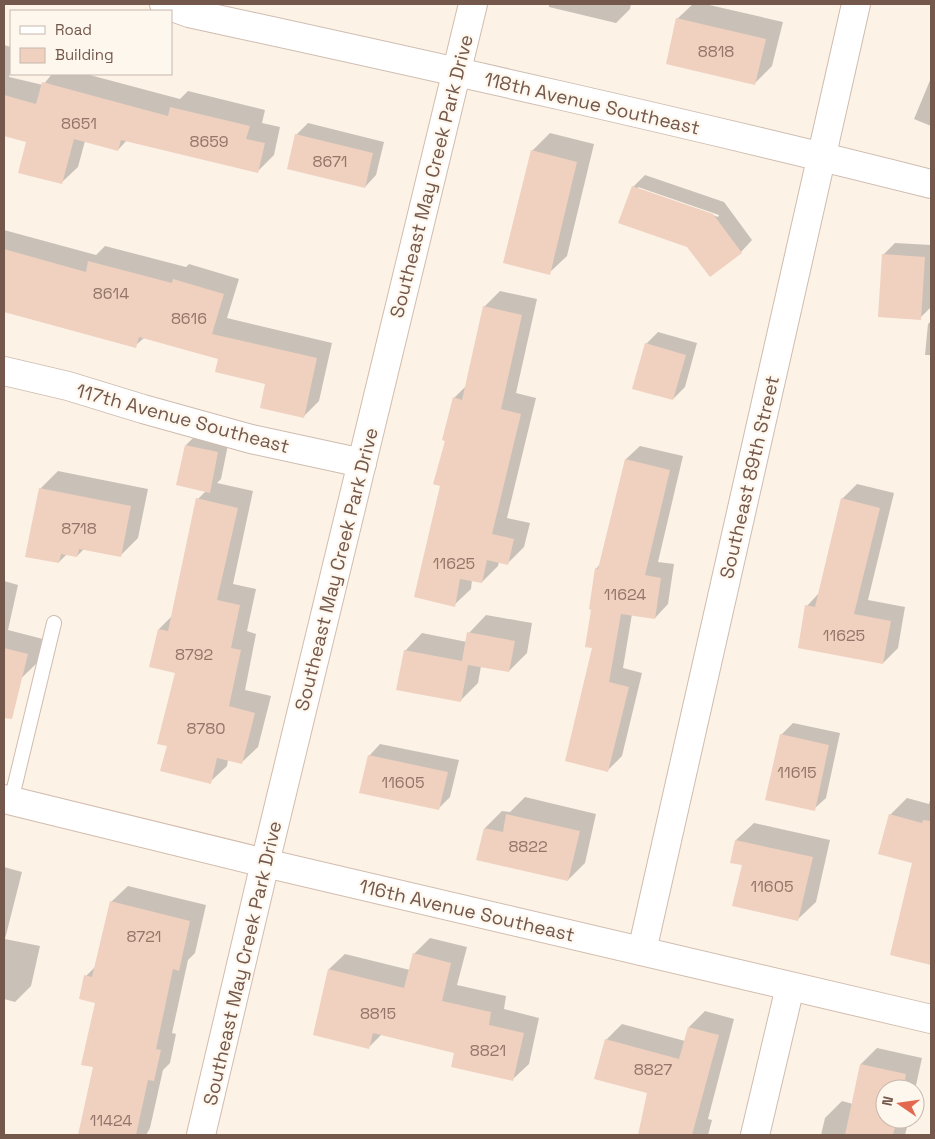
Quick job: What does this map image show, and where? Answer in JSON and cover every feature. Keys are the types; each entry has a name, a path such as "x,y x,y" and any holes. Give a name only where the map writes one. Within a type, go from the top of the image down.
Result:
{"street":[{"name":"118th Avenue Southeast","path":"164,4 189,12 457,71 822,156 931,184"},
{"name":"Southeast May Creek Park Drive","path":"202,1135 265,863 473,4"},
{"name":"Southeast 89th Street","path":"642,951 856,4"},
{"name":"117th Avenue Southeast","path":"4,371 68,386 251,439 362,464"},
{"name":"116th Avenue Southeast","path":"7,800 265,863 931,1019"},
{"path":"755,1135 790,987"}],"lane":[{"path":"7,800 54,623"}],"building":[{"path":"676,18 766,39 755,85 666,64"},
{"path":"42,82 168,116 170,107 250,126 246,139 265,143 258,173 121,140 118,151 74,139 62,184 18,173 26,142 4,136 4,95 36,104"},
{"path":"295,134 373,153 365,188 287,169"},
{"path":"531,150 577,162 550,275 503,263"},
{"path":"632,186 713,214 742,253 710,277 687,247 618,223"},
{"path":"4,249 86,272 88,261 172,283 173,279 224,294 212,334 317,358 304,418 260,408 265,384 215,372 218,359 139,337 136,348 4,312"},
{"path":"882,254 925,257 921,320 878,317"},
{"path":"483,306 522,315 501,409 521,414 492,534 514,539 508,565 487,560 482,583 460,579 455,607 414,597 440,486 433,484 445,441 442,440 453,397 462,400"},
{"path":"645,343 686,355 673,400 632,389"},
{"path":"185,445 218,452 210,493 176,485"},
{"path":"625,459 670,470 645,575 661,578 655,619 621,614 609,682 629,687 608,772 565,761 592,648 585,647 595,568 598,569"},
{"path":"39,488 131,506 121,557 79,549 77,557 61,554 59,563 25,557"},
{"path":"196,498 238,508 217,600 240,605 231,648 241,650 229,706 255,713 242,764 217,758 211,784 160,771 167,746 157,744 175,673 149,667 158,629 168,631"},
{"path":"841,498 880,508 854,614 891,621 883,664 798,648 805,605 815,607"},
{"path":"467,632 515,641 509,672 468,665 461,702 396,690 404,650 462,661"},
{"path":"4,648 28,654 12,719 4,718"},
{"path":"780,734 829,745 815,811 765,800"},
{"path":"368,755 448,772 439,810 359,793"},
{"path":"506,814 580,831 568,881 476,860 484,828 503,832"},
{"path":"889,814 922,823 923,820 931,821 931,965 890,955 912,863 878,854"},
{"path":"735,840 813,857 798,921 732,906 742,865 730,863"},
{"path":"110,901 190,921 179,971 173,969 156,1049 161,1050 154,1081 148,1080 136,1135 78,1135 93,1067 81,1065 95,1003 79,999 84,975 92,977"},
{"path":"413,953 451,963 442,1001 491,1012 489,1025 524,1033 513,1081 451,1067 454,1053 373,1033 369,1049 313,1035 328,969 404,988"},
{"path":"688,1027 719,1035 692,1135 638,1135 647,1093 594,1079 605,1039 679,1059"},
{"path":"860,1064 906,1074 905,1079 875,1079 875,1129 894,1129 893,1135 845,1135"}]}
